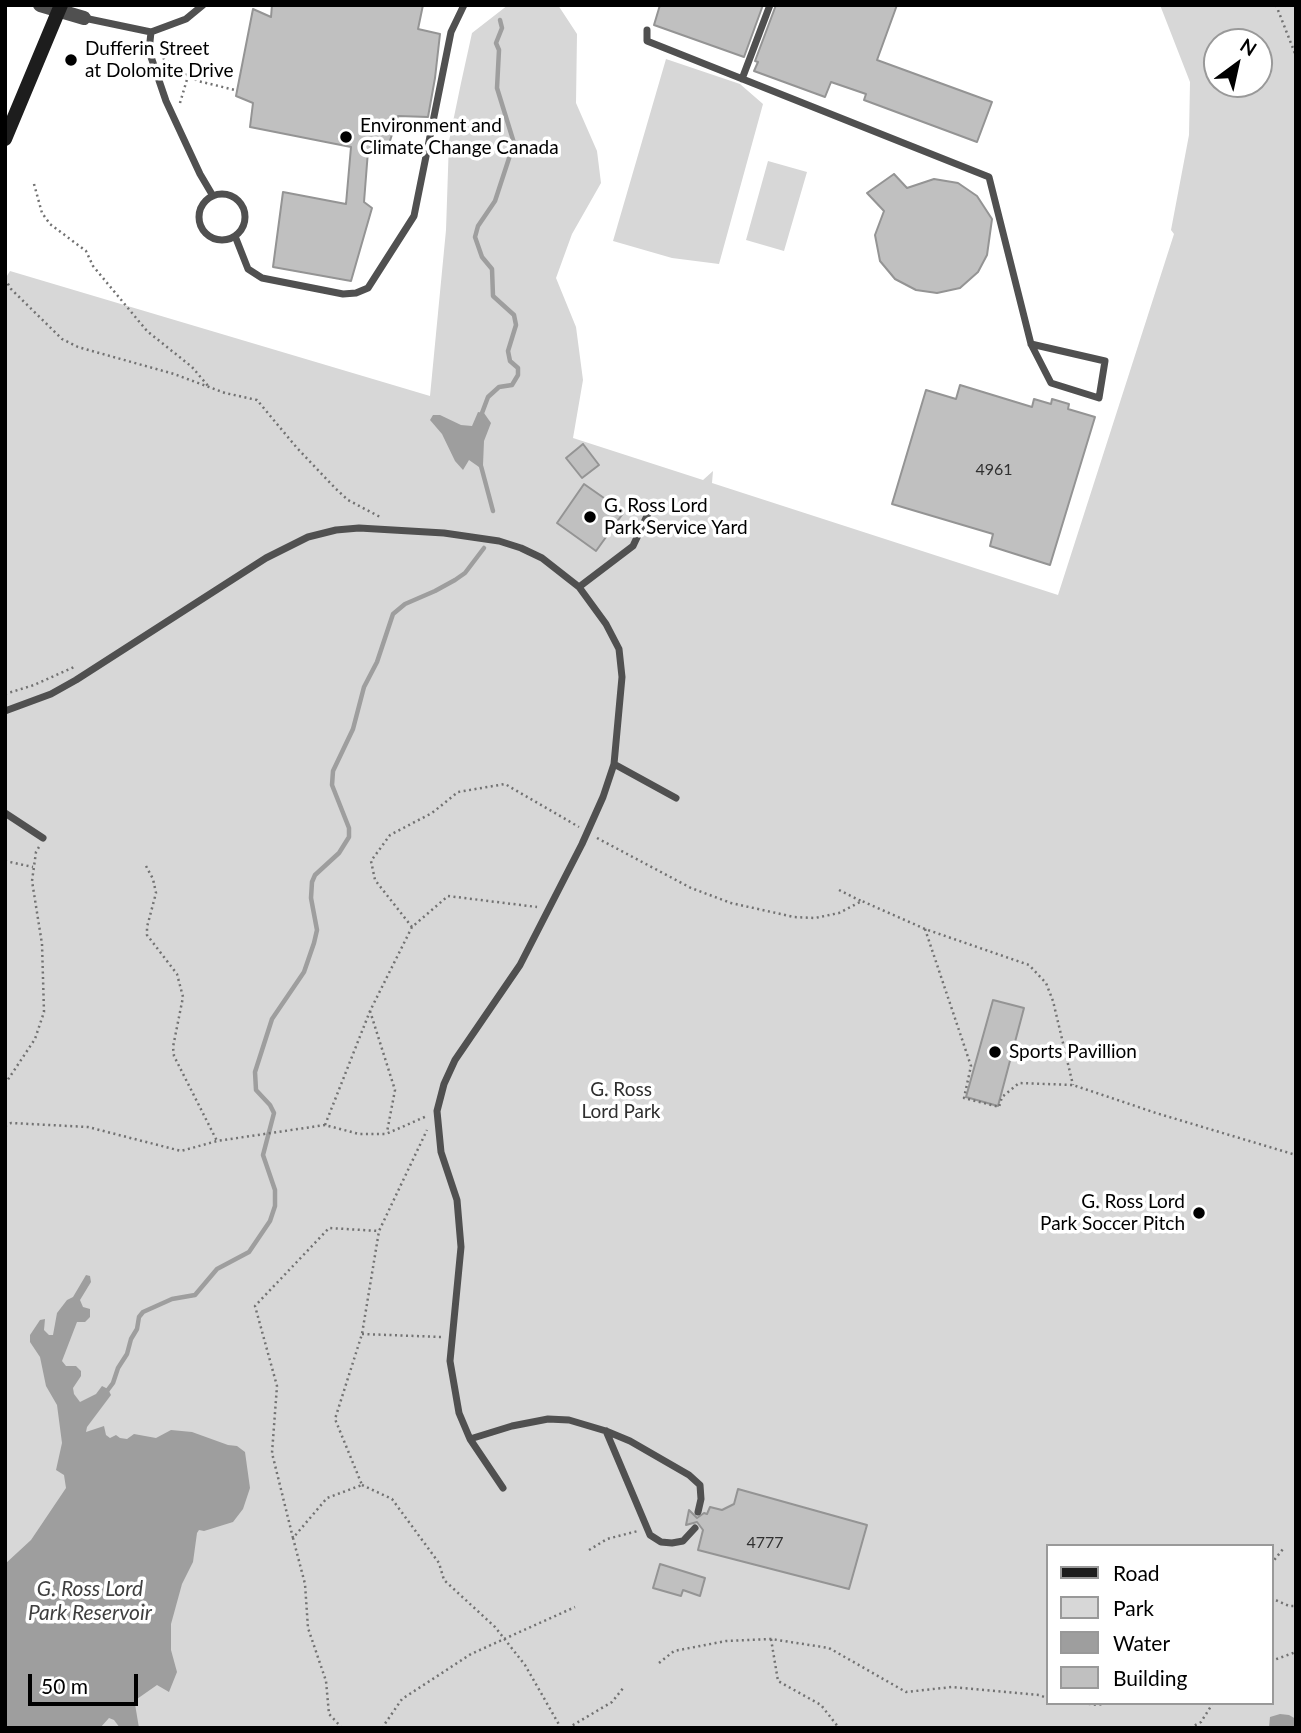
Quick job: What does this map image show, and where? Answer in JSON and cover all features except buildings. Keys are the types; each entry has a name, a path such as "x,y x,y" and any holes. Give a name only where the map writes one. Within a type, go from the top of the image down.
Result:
{"main road":[{"path":"5,139 60,8"}],"street":[{"path":"40,5 60,8 84,18"}],"lane":[{"path":"84,18 151,32 186,19 203,5"},
{"path":"235,236 248,269 262,278 343,294 368,288 414,216 451,32 464,5"},
{"path":"742,79 770,5"},
{"path":"647,30 647,41 989,177 1031,344 1051,383 1099,398 1105,361 1031,344"},
{"path":"151,32 149,51 175,121 213,196"},
{"path":"227,195 240,203 245,217 244,224 235,236 228,239 213,238 202,228 200,214 206,201 213,196 227,195"},
{"path":"579,587 633,546 653,503"},
{"path":"5,711 51,694 76,680 266,558 309,537 336,530 411,530 499,541 521,548 542,558 579,587 606,624 619,649 622,677 614,764 603,797 520,965 455,1060 436,1111 441,1152 457,1200 461,1247 450,1361 460,1413 470,1438 503,1488"},
{"path":"614,764 676,797"},
{"path":"5,813 43,838"},
{"path":"470,1438 548,1419 569,1420 606,1431 690,1475 700,1485 698,1512"},
{"path":"606,1431 650,1535 661,1542 672,1544 683,1541 695,1528"}],"path":[{"path":"1276,5 1296,56"},
{"path":"149,46 188,76 235,90"},
{"path":"175,121 188,76"},
{"path":"34,184 42,213 50,224 86,251 93,266 147,331 192,367 210,388"},
{"path":"5,279 11,289 62,339 78,347 257,400 336,489 348,500 386,521 377,521"},
{"path":"5,694 34,685 84,662"},
{"path":"411,927 375,880 371,861 390,835 432,813 458,792 505,783 670,878 731,903 794,917 816,918 839,913 862,901"},
{"path":"5,1084 35,1039 44,1012 42,944 32,881 36,852 43,838"},
{"path":"5,860 33,867"},
{"path":"146,866 156,893 146,927 147,935 181,980 183,997 173,1047 174,1056 218,1141"},
{"path":"839,890 925,929 1029,965 1046,983 1053,1001 1073,1085"},
{"path":"325,1125 370,1011 411,927 448,896 550,908"},
{"path":"925,929 971,1066 964,1098 999,1107 1002,1097 1019,1083 1073,1085 1296,1155"},
{"path":"370,1011 395,1090 386,1134"},
{"path":"5,1126 11,1123 88,1127 181,1151 218,1141 325,1125 359,1134 386,1134 436,1111"},
{"path":"436,1111 379,1231 362,1334 335,1419 362,1485 392,1499 439,1563 444,1580 495,1627 526,1665 561,1728"},
{"path":"342,1728 329,1714 326,1681 308,1628 305,1584 272,1454 277,1386 255,1306 329,1228 379,1231"},
{"path":"362,1334 452,1337"},
{"path":"293,1538 327,1498 362,1485"},
{"path":"589,1550 607,1539 648,1528"},
{"path":"1273,1562 1283,1549"},
{"path":"1273,1599 1296,1606"},
{"path":"382,1728 402,1699 471,1654 575,1607"},
{"path":"659,1663 674,1651 726,1641 771,1639 829,1648 906,1692 952,1687 1046,1698"},
{"path":"771,1639 778,1681 821,1705 839,1728"},
{"path":"1273,1660 1296,1652"},
{"path":"568,1728 611,1702 624,1687"},
{"path":"1190,1728 1200,1722 1212,1705"}],"green space":[{"name":"G. Ross Lord Park","path":"508,5 558,5 577,34 576,103 597,151 601,183 572,234 556,278 576,327 583,380 573,438 703,480 713,471 712,483 1058,595 1174,234 1171,230 1189,135 1190,82 1160,5 1296,5 1296,1728 5,1728 5,279 10,271 430,396 446,230 449,141 472,33"},
{"path":"666,59 740,84 763,104 719,264 672,258 613,241"},
{"path":"768,161 807,172 784,251 746,240"}],"water":[{"path":"478,412 484,413 491,423 484,441 483,465 479,467 469,460 463,470 455,461 442,434 430,420 433,415 440,415 461,425 472,426"},
{"name":"G. Ross Lord Park Reservoir","path":"86,1275 90,1276 91,1282 80,1300 83,1307 90,1309 90,1317 85,1322 77,1322 62,1361 66,1366 76,1366 81,1371 81,1376 73,1388 80,1402 96,1394 102,1386 108,1389 111,1395 86,1432 104,1426 106,1435 110,1438 116,1435 127,1439 134,1434 156,1438 171,1430 192,1432 237,1446 245,1452 250,1488 243,1509 233,1522 204,1531 199,1530 197,1533 193,1562 182,1584 171,1624 171,1650 177,1672 169,1692 157,1685 137,1699 135,1704 139,1728 120,1728 109,1718 100,1728 5,1728 5,1564 31,1540 66,1488 64,1475 56,1470 62,1443 57,1405 46,1386 40,1357 30,1342 30,1335 40,1320 45,1319 44,1330 53,1335 57,1313 67,1300 73,1297"},
{"path":"1280,1714 1296,1719 1296,1728 1269,1728 1270,1717"}],"waterway":[{"path":"482,413 488,397 499,387 512,385 518,375 518,368 510,361 508,351 516,325 514,315 493,296 492,269 482,257 475,237 478,226 495,201 514,143 497,88 499,50 496,43 502,28 500,20"},
{"path":"481,466 493,511"},
{"path":"107,1391 127,1354 143,1312 172,1299 195,1295 217,1269 249,1252 270,1221 275,1206 275,1190 263,1155 274,1113 256,1090 255,1072 272,1019 304,972 314,943 317,930 311,898 312,882 315,875 339,853 349,837 349,828 332,785 333,771 353,729 364,687 377,662 393,614 405,604 435,591 465,573 484,548"}],"place":[{"name":"Dufferin Street at Dolomite Drive","path":"71,60"},
{"name":"Environment and Climate Change Canada","path":"346,137"},
{"name":"G. Ross Lord Park Service Yard","path":"590,517"},
{"name":"Sports Pavillion","path":"995,1052"},
{"name":"G. Ross Lord Park Soccer Pitch","path":"1199,1213"}]}
